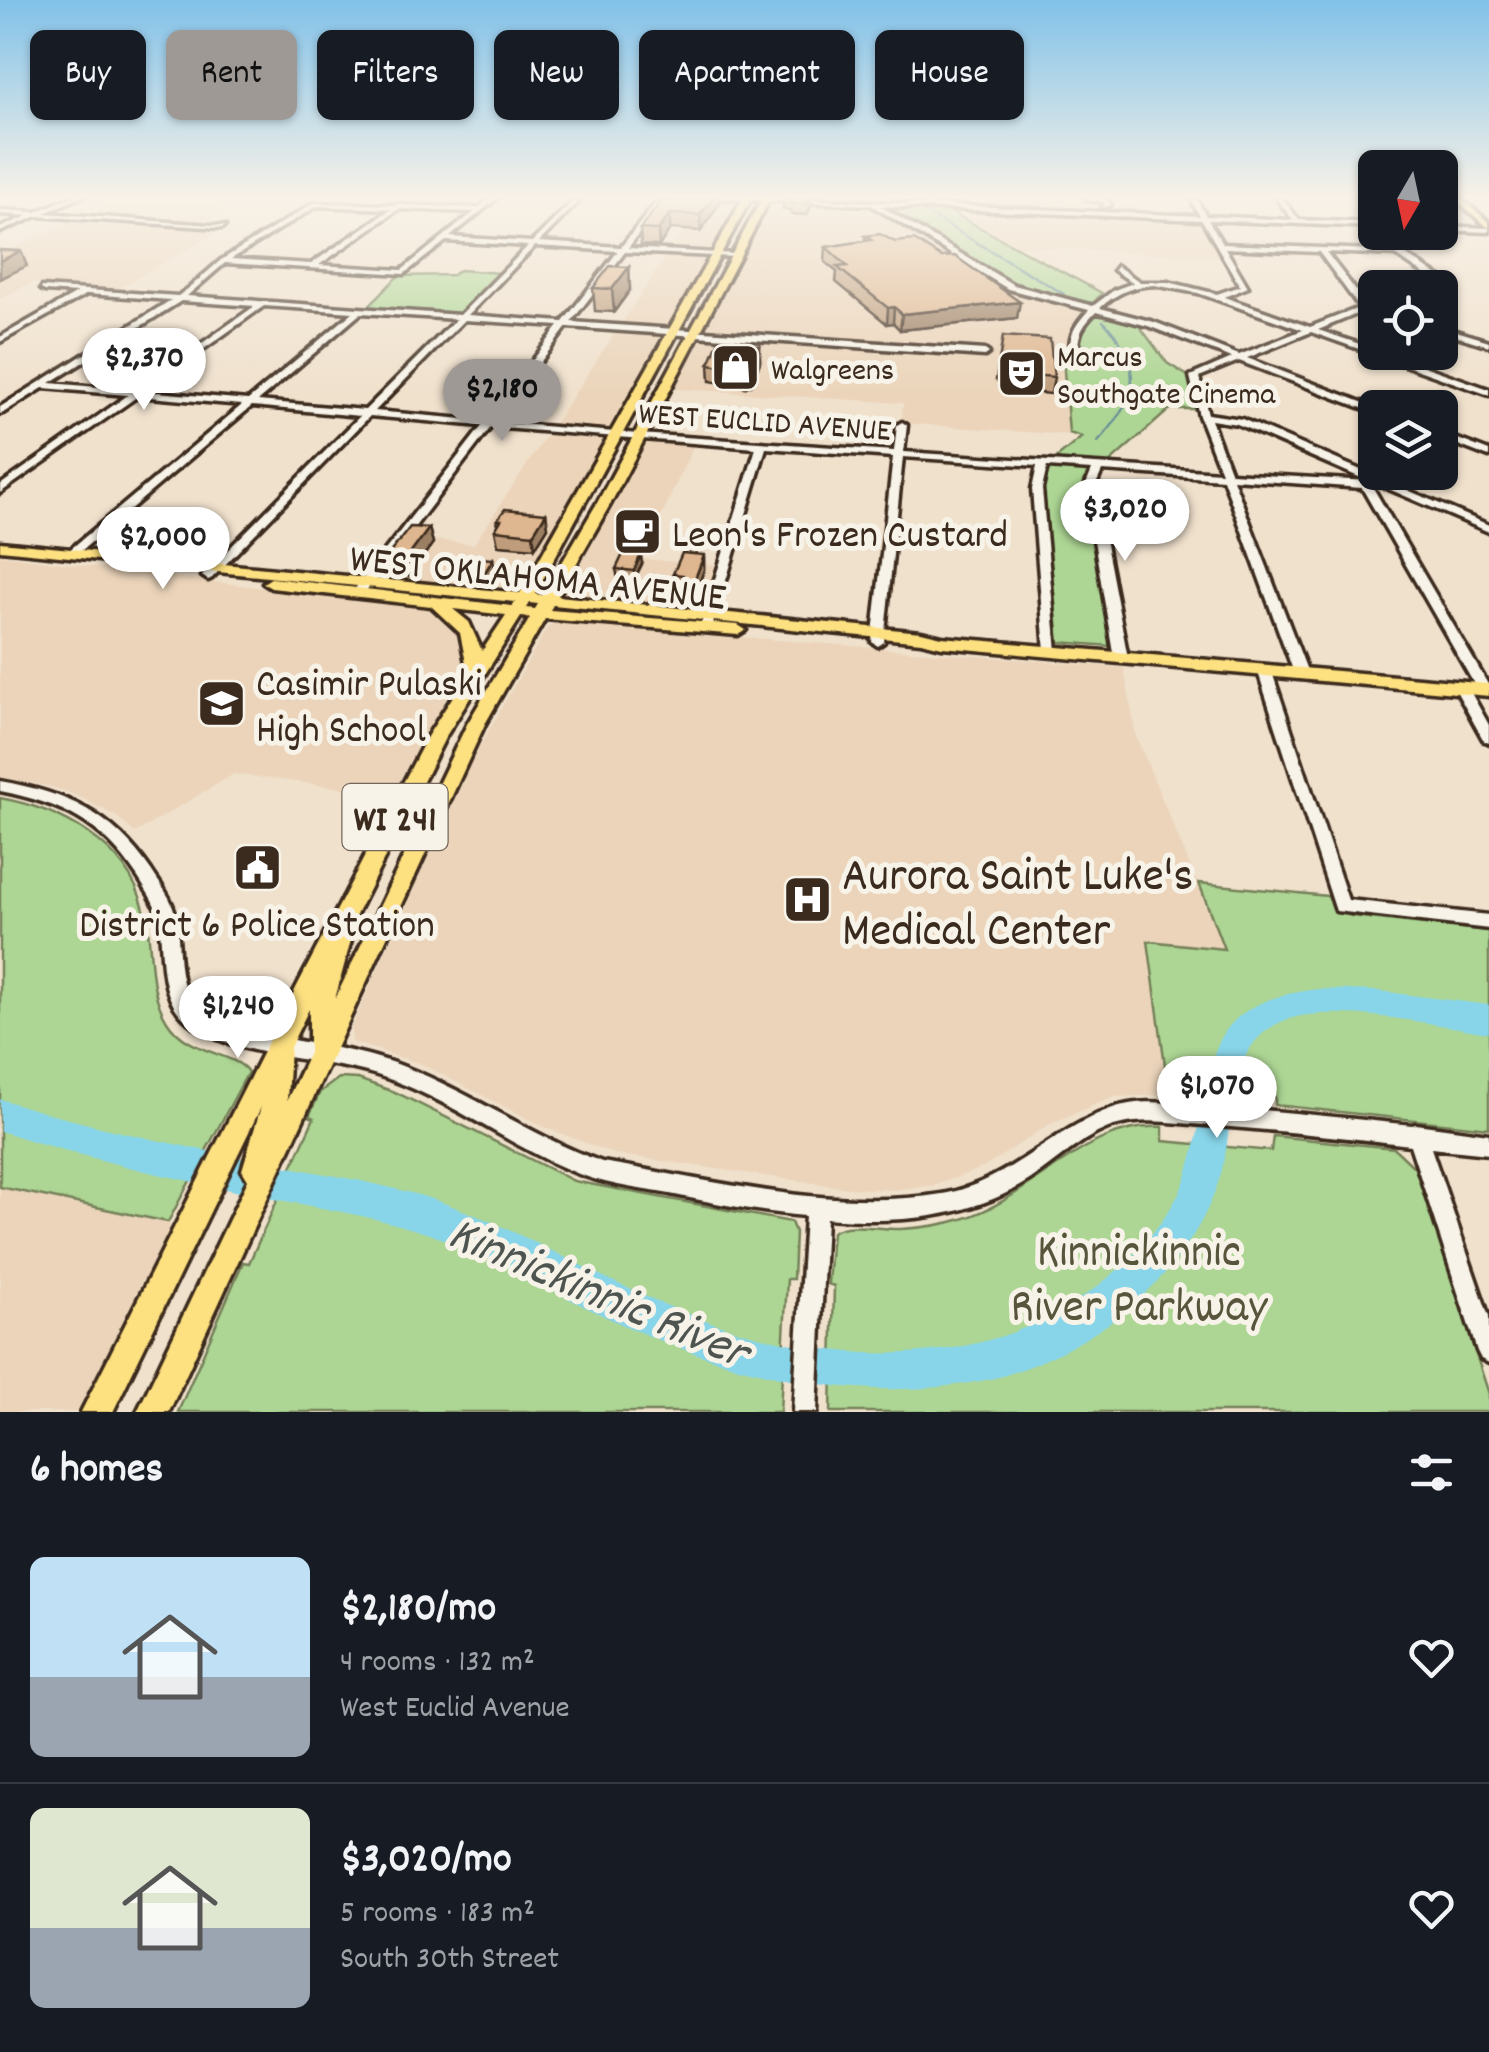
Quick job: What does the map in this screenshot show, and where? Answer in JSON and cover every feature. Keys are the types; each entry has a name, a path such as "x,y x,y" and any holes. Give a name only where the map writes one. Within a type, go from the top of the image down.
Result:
{"main road":[{"name":"WI 241","path":"279,1044 438,735 520,605 713,261"},
{"name":"WI 241","path":"97,1412 176,1249 271,1109 320,1052 476,724 604,503 732,261"},
{"path":"704,276 720,281"},
{"path":"685,310 690,315 685,329 692,333"},
{"path":"673,332 680,337 672,356 676,364"},
{"path":"577,500 604,503"},
{"name":"WEST OKLAHOMA AVENUE","path":"0,546 544,608 920,645 942,642 1487,689"},
{"name":"WEST OKLAHOMA AVENUE","path":"363,587 418,600 520,605"},
{"path":"418,600 465,624 474,640 476,672"},
{"path":"388,832 398,840 409,865"},
{"path":"320,1052 319,1015 347,913"},
{"path":"271,1109 279,1076 279,1044"},
{"name":"WI 241","path":"153,1412 239,1226 271,1109"}],"street":[{"path":"0,412 182,297 223,261 404,272 418,261"},
{"path":"312,267 321,261"},
{"path":"212,571 516,261"},
{"path":"363,587 614,261"},
{"path":"961,261 991,279 1032,294 1095,308 1182,335 1358,404"},
{"path":"1216,297 1244,287 1228,261"},
{"path":"1329,261 1358,299"},
{"path":"1117,268 1138,284"},
{"path":"1075,358 1072,335 1120,287 1175,286 1489,392"},
{"path":"45,289 985,353"},
{"path":"0,340 88,290"},
{"path":"0,490 264,303"},
{"path":"71,554 360,310"},
{"path":"1301,673 1193,382 1198,374 1358,312"},
{"path":"1458,334 1489,344"},
{"name":"WEST EUCLID AVENUE","path":"42,385 639,436 1358,482"},
{"path":"1204,416 1239,421 1358,477"},
{"path":"879,638 902,425"},
{"path":"1458,442 1489,454"},
{"path":"708,622 762,445"},
{"path":"1043,463 1036,489 1050,652"},
{"path":"1098,467 1090,486 1121,658"},
{"path":"1375,490 1487,689"},
{"path":"1389,490 1489,528"},
{"path":"1264,669 1342,906 1489,922"},
{"path":"1461,688 1489,738"},
{"path":"0,786 46,795 100,820 132,852 166,908 174,983 194,1017 235,1036 396,1072 572,1161 602,1172 863,1211 952,1204 989,1192 1100,1120 1140,1111 1274,1120 1489,1144"},
{"path":"1416,1134 1489,1351"},
{"path":"805,1412 816,1206"}],"shaded area":[{"path":"0,261 167,261 116,290 31,283 0,299"},
{"path":"663,261 712,261 524,598 368,581 402,537 474,544"},
{"path":"733,261 961,261 991,279 1095,309 1076,328 1075,358 1063,358 1068,435 902,423 903,403 664,388"},
{"path":"639,437 696,440 642,559 724,566 709,615 548,601"},
{"name":"Casimir Pulaski High School","path":"0,555 429,609 464,630 466,665 392,794 234,774 135,833 117,817 80,797 0,777"},
{"name":"Aurora Saint Luke's Medical Center","path":"557,622 1124,668 1136,736 1225,950 1148,942 1168,1095 1112,1097 1048,1125 985,1167 936,1185 892,1190 848,1188 614,1154 542,1126 421,1064 352,1042 351,1028 472,760 548,626"},
{"path":"0,1187 168,1222 176,1249 97,1412 0,1412"}],"green space":[{"path":"971,261 1042,261 1102,293 1094,302 1087,303 1037,292 996,276"},
{"path":"459,270 501,273 458,315 366,309 398,276 453,275"},
{"path":"1096,315 1138,324 1167,363 1188,376 1198,409 1170,409 1108,464 1054,460 1082,437 1069,433 1063,358 1082,358 1079,332"},
{"path":"1050,467 1088,470 1083,485 1111,646 1059,642 1043,488"},
{"path":"0,798 68,821 107,848 123,866 144,909 153,980 167,1021 198,1047 233,1060 248,1072 168,1222 0,1187"},
{"name":"Kinnickinnic River Parkway","path":"1199,883 1327,896 1339,911 1351,916 1489,931 1489,1128 1275,1105 1275,1097 1168,1087 1148,941 1224,949"},
{"path":"339,1078 358,1079 397,1093 574,1181 791,1222 795,1232 793,1279 787,1279 780,1412 178,1412 243,1262 249,1263 314,1118 309,1116 320,1092"},
{"name":"Kinnickinnic River Parkway","path":"1163,1127 1163,1141 1271,1151 1273,1136 1394,1148 1415,1168 1489,1394 1489,1412 831,1412 834,1286 828,1284 832,1232 856,1226 916,1228 962,1219 1013,1195 1108,1136"}],"building":[{"path":"841,261 962,261 1020,302 902,314 894,307 888,308 837,267 847,266"},
{"path":"610,266 629,267 612,289 593,288"},
{"path":"1003,336 1050,339 1054,377 1006,373 1006,366 999,363"},
{"path":"718,342 760,346 752,367 746,370 709,364"},
{"path":"505,509 546,513 533,534 495,530"},
{"path":"631,513 648,518 643,528 624,528"},
{"path":"410,527 429,528 405,561 385,559"},
{"path":"624,552 641,554 634,571 616,569"},
{"path":"682,553 704,555 692,587 679,586 683,575 673,574"},
{"path":"468,557 493,559 484,574 458,571"}],"waterway":[{"path":"1008,261 1064,294"},
{"path":"1098,442 1122,411 1132,382 1126,353 1103,321"},
{"name":"Kinnickinnic River","path":"0,1115 146,1155 416,1212 475,1233 647,1316 745,1353 845,1372 896,1374 948,1369 1032,1346 1094,1312 1148,1265 1190,1209 1203,1178 1226,1061 1236,1041 1252,1024 1273,1011 1294,1005 1348,1002 1489,1019"}],"place":[{"name":"Walgreens","path":"736,368"},
{"name":"Marcus Southgate Cinema","path":"1022,373"},
{"name":"Leon's Frozen Custard","path":"637,532"},
{"name":"Casimir Pulaski High School","path":"221,704"},
{"name":"District 6 Police Station","path":"257,867"},
{"name":"Aurora Saint Luke's Medical Center","path":"807,900"}]}
